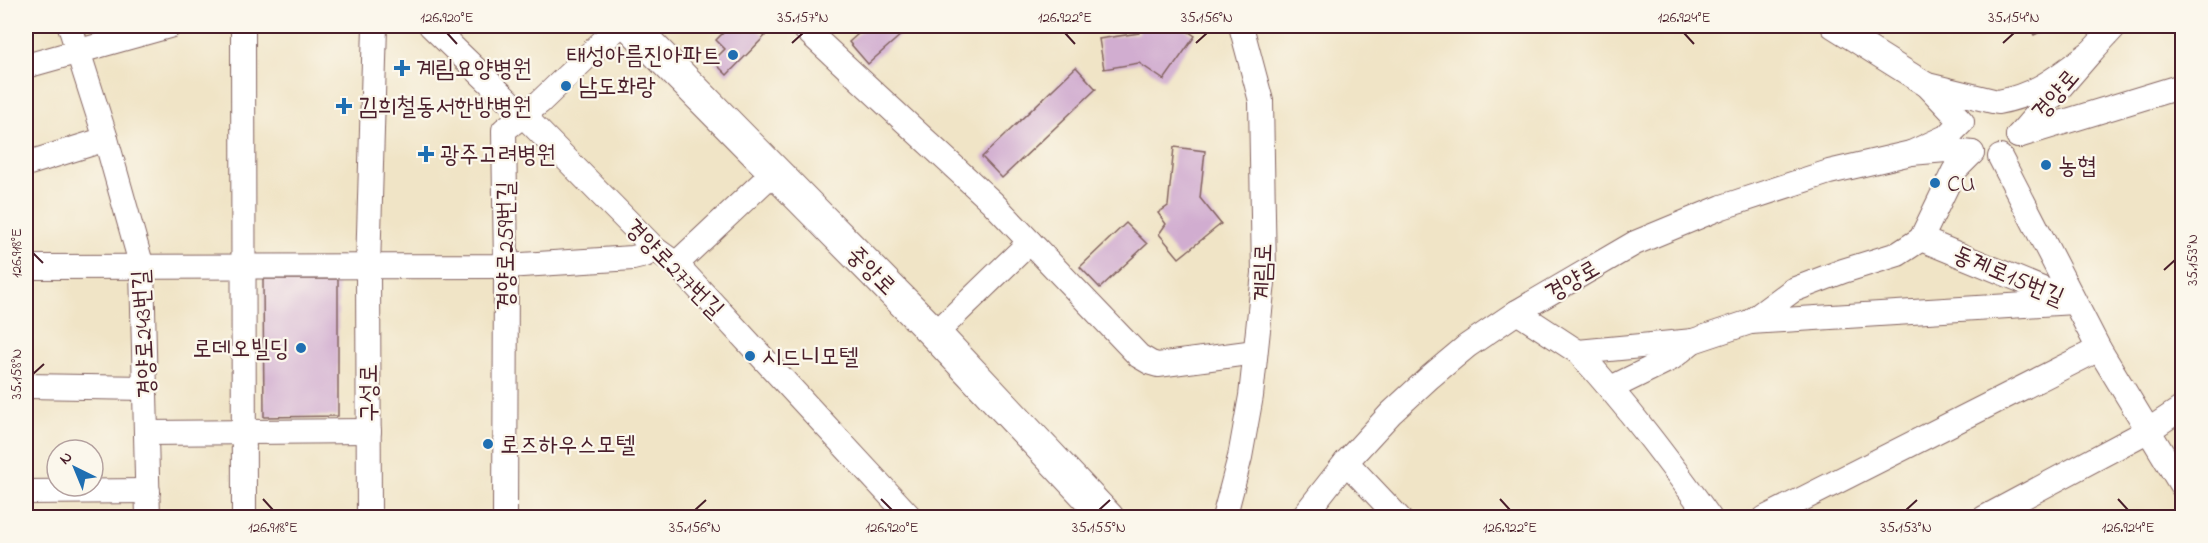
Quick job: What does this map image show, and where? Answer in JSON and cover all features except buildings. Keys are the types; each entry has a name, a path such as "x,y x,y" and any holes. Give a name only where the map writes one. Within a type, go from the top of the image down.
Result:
{"main road":[{"name":"중앙로","path":"632,26 935,334 1108,518"}],"street":[{"name":"경양로243번길","path":"70,26 106,139 142,267 148,518"},
{"path":"26,66 169,26"},
{"path":"243,26 244,518"},
{"name":"구성로","path":"369,518 368,268 375,26"},
{"name":"경양로277번길","path":"431,26 523,115 655,249 676,264 911,518"},
{"name":"경양로259번길","path":"505,518 504,130 540,102 619,26"},
{"path":"802,26 992,202 1139,356 1158,365 1256,352"},
{"name":"계림로","path":"1224,518 1240,457 1251,396 1264,273 1261,101 1241,26"},
{"path":"1833,26 1927,85 1962,122 1962,139 1972,153"},
{"name":"경양로","path":"2000,157 2012,149 2018,136 2115,26"},
{"name":"경양로","path":"1302,518 1346,462 1391,413 1430,376 1476,339 1517,312 1635,243 1722,207 1829,172 1911,153 1948,136 1962,122 1971,108 1985,102 2026,96 2044,86 2091,52"},
{"path":"1927,85 1995,102"},
{"path":"2018,136 2182,86"},
{"name":"경양로","path":"1995,102 2012,112 2019,127 2018,136"},
{"path":"26,164 106,139"},
{"path":"1911,153 1946,150 1972,153 1983,158 2000,157 2099,349 2182,486"},
{"path":"1921,239 1954,171 1972,153"},
{"path":"676,264 775,171"},
{"name":"동계로15번길","path":"1750,322 1793,290 1898,254 1921,239 2074,302"},
{"path":"935,334 1030,242"},
{"path":"26,267 506,266 633,258 655,249"},
{"name":"동계로15번길","path":"1611,388 1672,358 1693,341 1750,322 2074,302"},
{"path":"1517,312 1578,352 1611,388 1657,445 1710,518"},
{"path":"1578,352 1693,341"},
{"path":"1765,518 2099,349"},
{"path":"26,386 146,388"},
{"path":"1984,518 2149,430 2182,408"},
{"path":"146,433 369,431"},
{"path":"1346,462 1399,518"},
{"path":"26,492 148,491"}],"place":[{"name":"태성아름진아파트","path":"733,55"},
{"name":"계림요양병원","path":"402,68"},
{"name":"남도화랑","path":"566,86"},
{"name":"김희철동서한방병원","path":"344,106"},
{"name":"광주고려병원","path":"426,154"},
{"name":"농협","path":"2046,165"},
{"name":"CU","path":"1935,183"},
{"name":"로데오빌딩","path":"301,348"},
{"name":"시드니모텔","path":"750,356"},
{"name":"로즈하우스모텔","path":"488,444"}]}
